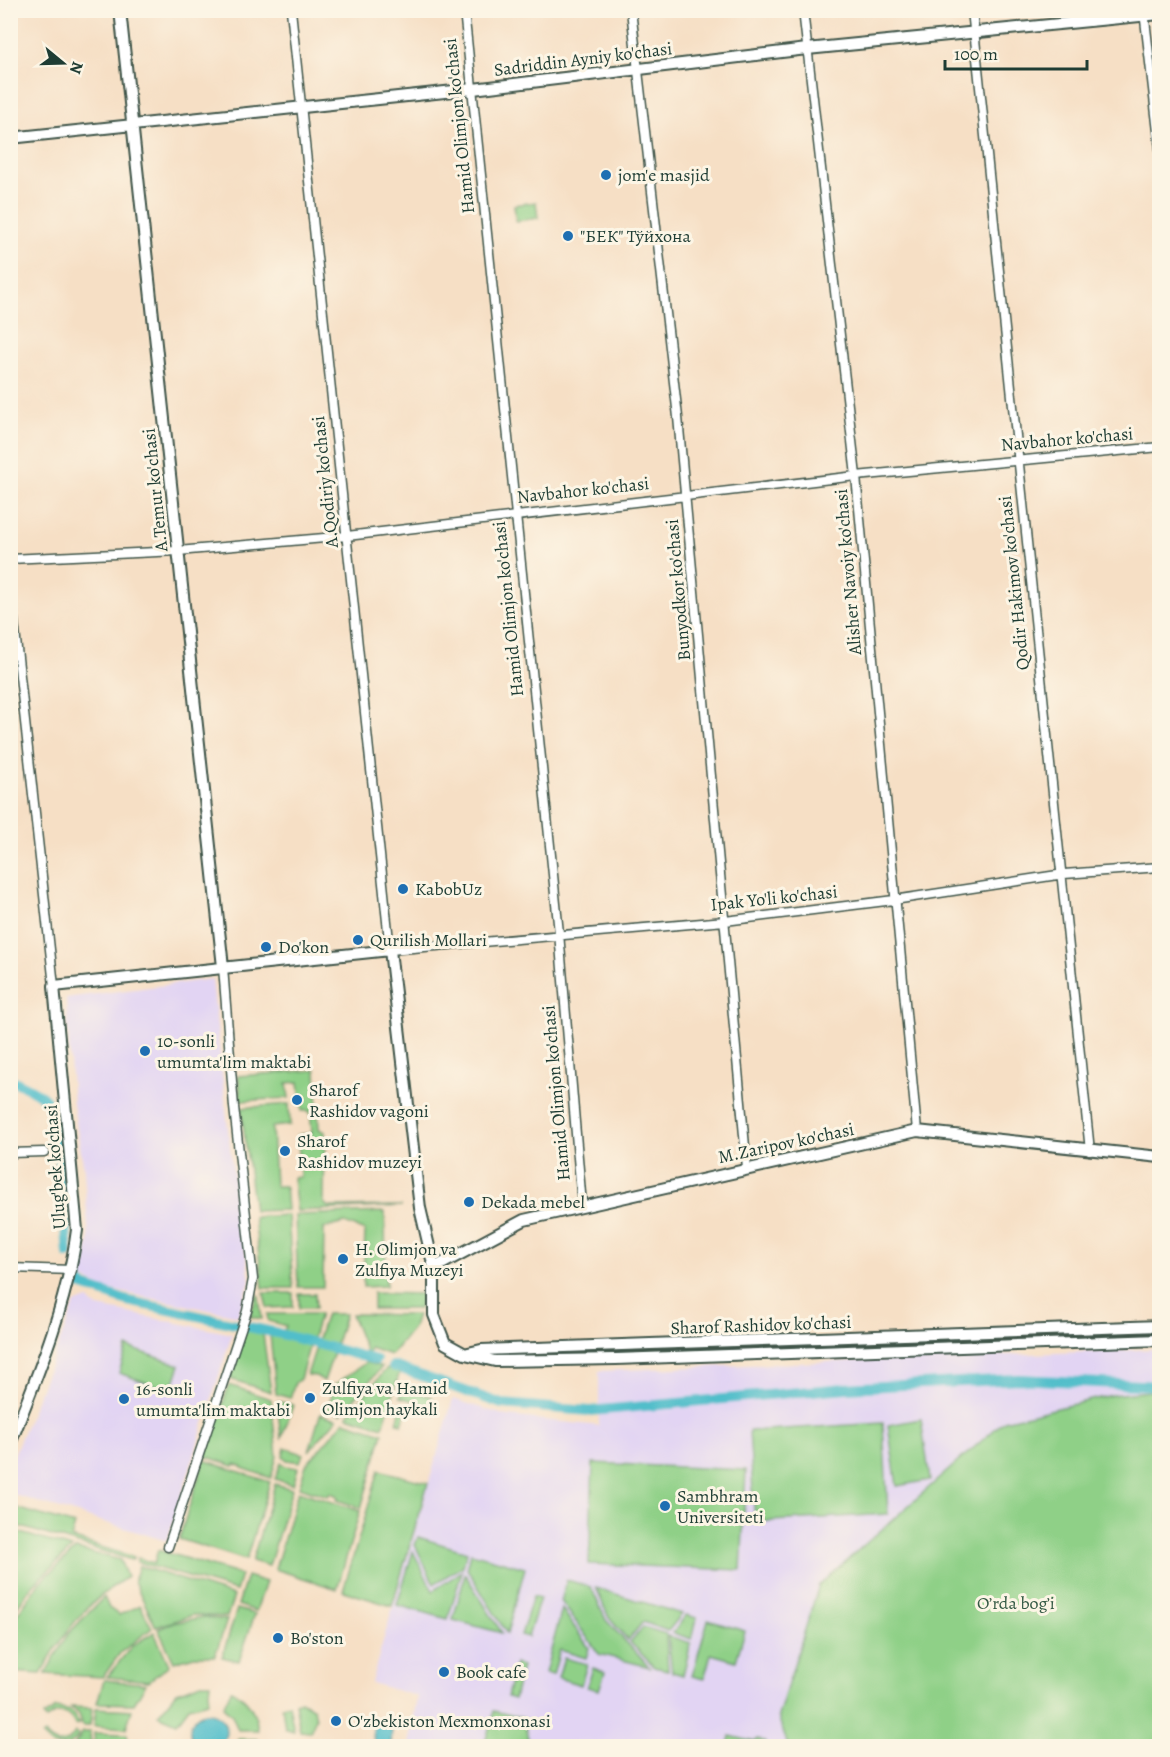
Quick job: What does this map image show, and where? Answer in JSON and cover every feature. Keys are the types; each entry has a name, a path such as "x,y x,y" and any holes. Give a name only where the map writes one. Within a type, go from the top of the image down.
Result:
{"street":[{"name":"A.Temur ko'chasi","path":"120,10 223,967"},
{"name":"A.Qodiriy ko'chasi","path":"291,10 390,950"},
{"name":"Hamid Olimjon ko'chasi","path":"464,10 559,933 582,1205"},
{"name":"Bunyodkor ko'chasi","path":"631,10 686,495 747,1168"},
{"name":"Alisher Navoiy ko'chasi","path":"803,10 856,476 917,1131"},
{"name":"Qodir Hakimov ko'chasi","path":"972,10 1017,460 1064,874 1090,1151"},
{"name":"Sadriddin Ayniy ko'chasi","path":"10,138 133,123 473,89 807,49 974,34 1144,13 1160,14"},
{"path":"1144,13 1160,149"},
{"name":"Navbahor ko'chasi","path":"10,559 178,551 347,536 515,514 856,476 1160,447"},
{"path":"10,585 54,986 390,950 420,1208 434,1268 434,1315 445,1343 465,1354 495,1361 616,1359 1160,1340"},
{"name":"Ipak Yo'li ko'chasi","path":"390,950 559,933 725,921 894,900 1064,874 1160,867"},
{"path":"168,1547 247,1311 253,1279 234,1107 223,967"},
{"name":"Ulug'bek ko'chasi","path":"10,1444 62,1310 72,1270 77,1230 54,986"},
{"name":"M.Zaripov ko'chasi","path":"434,1268 524,1220 582,1205 917,1131 1160,1157"},
{"path":"10,1153 44,1152"},
{"path":"10,1268 72,1270"},
{"name":"Sharof Rashidov ko'chasi","path":"465,1354 481,1350 1160,1326"}],"shaded area":[{"path":"212,979 231,1158 250,1281 238,1316 106,1289 81,1278 89,1241 84,1170 73,1104 66,998"},
{"name":"16-sonli umumta'lim maktabi","path":"88,1299 94,1306 232,1334 167,1541 11,1494 10,1465 75,1304"},
{"name":"Sambhram Universiteti","path":"1159,1349 1159,1390 1112,1395 1004,1421 819,1585 788,1746 409,1746 417,1696 371,1683 453,1399 507,1416 599,1426 599,1371"}],"green space":[{"path":"536,202 538,218 516,221 514,205"},
{"path":"316,1070 319,1129 325,1132 324,1203 328,1207 402,1206 297,1211 293,1178 300,1177 298,1135 312,1133 310,1111 302,1111 299,1082 287,1083 289,1098 241,1101 238,1076"},
{"path":"289,1104 290,1125 272,1127 275,1186 285,1186 287,1210 254,1211 241,1108"},
{"path":"385,1212 386,1286 363,1287 365,1231 345,1223 324,1228 323,1287 298,1287 295,1215"},
{"path":"288,1215 293,1288 263,1288 254,1217"},
{"path":"264,1293 293,1293 293,1307 267,1308"},
{"path":"373,1293 423,1294 419,1309 373,1309"},
{"path":"257,1294 259,1296 262,1319 250,1317"},
{"path":"299,1294 315,1294 316,1308 299,1308"},
{"path":"267,1314 320,1314 312,1341 283,1333 286,1326 268,1321"},
{"path":"326,1314 345,1314 335,1347 317,1342"},
{"path":"351,1314 417,1315 413,1328 391,1355 370,1348 367,1355"},
{"path":"245,1330 263,1334 271,1392 230,1379"},
{"path":"270,1335 310,1344 300,1379 295,1383 290,1398 276,1394"},
{"path":"127,1347 180,1365 171,1391 119,1373"},
{"path":"316,1347 334,1352 324,1381 316,1376 307,1375"},
{"path":"368,1361 368,1363 382,1367 341,1414 327,1409 332,1395 329,1389"},
{"path":"387,1368 400,1371 383,1427 347,1416"},
{"path":"229,1385 271,1399 277,1456 271,1478 242,1468 242,1466 235,1464 234,1466 205,1456"},
{"path":"403,1388 432,1397 430,1406 400,1397"},
{"name":"O’rda bog’i","path":"1159,1390 1159,1746 788,1746 778,1716 819,1585 1004,1421 1112,1395"},
{"path":"277,1401 293,1405 281,1439"},
{"path":"402,1405 419,1411 405,1415 402,1424 397,1422"},
{"path":"320,1415 337,1419 309,1451"},
{"path":"921,1419 930,1480 897,1486 888,1425"},
{"path":"344,1421 383,1433 361,1508 337,1500 338,1496 330,1493 328,1496 299,1487 306,1465"},
{"path":"883,1423 888,1514 755,1522 749,1431"},
{"path":"285,1448 303,1454 300,1462 287,1460 283,1456"},
{"path":"204,1460 270,1482 246,1560 179,1539"},
{"path":"281,1462 285,1466 298,1468 293,1485 275,1479"},
{"path":"593,1463 746,1470 741,1570 589,1564"},
{"path":"379,1470 428,1483 392,1606 343,1591"},
{"path":"275,1484 292,1489 269,1566 252,1561"},
{"path":"298,1491 360,1511 337,1589 275,1569"},
{"path":"10,1506 75,1525 71,1538 134,1557 132,1560 11,1524"},
{"path":"11,1530 72,1548 32,1586 11,1615"},
{"path":"418,1537 467,1552 463,1566 434,1584 415,1545"},
{"path":"76,1549 120,1560 127,1577 88,1607 77,1619 41,1674 11,1672 11,1623 39,1583"},
{"path":"158,1550 241,1575 236,1591 137,1562 138,1558 154,1563"},
{"path":"413,1551 433,1591 462,1571 448,1619 397,1605"},
{"path":"471,1553 525,1568 507,1634 467,1569"},
{"path":"139,1566 234,1596 227,1617 193,1615 156,1627 134,1581"},
{"path":"465,1574 502,1633 453,1620"},
{"path":"247,1576 266,1582 256,1611 238,1605"},
{"path":"567,1580 591,1587 606,1620 649,1667 599,1654 561,1601"},
{"path":"596,1588 682,1614 668,1631 643,1622 628,1640 609,1618"},
{"path":"533,1596 540,1598 528,1637 521,1635"},
{"path":"104,1597 109,1608 119,1615 140,1605 152,1628 120,1653 103,1677 45,1674 68,1634"},
{"path":"237,1609 255,1614 239,1661 222,1657"},
{"path":"562,1609 589,1648 586,1658 560,1650 553,1675 545,1673"},
{"path":"686,1615 697,1618 692,1639 673,1633"},
{"path":"203,1617 227,1620 215,1656 194,1656 174,1662 158,1629 173,1623"},
{"path":"708,1620 745,1631 736,1661 711,1654 704,1679 692,1676"},
{"path":"643,1627 666,1634 668,1670 654,1667 630,1642"},
{"path":"154,1632 169,1665 149,1681 107,1677 132,1646"},
{"path":"668,1636 691,1643 683,1675 672,1672"},
{"path":"564,1658 587,1664 581,1685 558,1678"},
{"path":"515,1664 522,1666 514,1699 507,1697"},
{"path":"593,1668 605,1672 599,1690 587,1687"},
{"path":"104,1680 146,1684 134,1704 97,1703"},
{"path":"201,1683 210,1683 208,1702 189,1707 177,1723 158,1715 177,1692"},
{"path":"231,1690 250,1706 258,1730 238,1730 232,1715 223,1707"},
{"path":"301,1701 314,1709 316,1718 310,1732 300,1731 295,1703"},
{"path":"289,1704 294,1731 285,1729 282,1706"},
{"path":"71,1707 92,1708 90,1726 83,1726 79,1714"},
{"path":"56,1708 71,1711 80,1724 75,1725 66,1714 62,1713 54,1714 46,1720 43,1716"},
{"path":"96,1708 132,1710 126,1728 94,1726"},
{"path":"494,1711 523,1718 530,1746 484,1746"},
{"path":"75,1732 79,1734 77,1738 65,1746 53,1746 42,1736 45,1734 52,1741 60,1743 68,1740"},
{"path":"83,1732 90,1732 91,1746 74,1746"},
{"path":"94,1733 127,1734 129,1746 95,1746"},
{"path":"730,1736 755,1742 757,1739 766,1742 766,1746 724,1746 728,1745"},
{"path":"238,1739 257,1739 256,1746 235,1746"}],"water":[{"path":"208,1713 221,1718 226,1731 221,1744 208,1749 195,1744 190,1731 195,1718"},
{"path":"382,1720 392,1726 391,1746 374,1746 373,1729"}],"waterway":[{"path":"10,1079 34,1091 46,1101 50,1107 57,1142"},
{"path":"60,1157 68,1254"},
{"path":"78,1280 80,1285 128,1301 277,1333 376,1360"},
{"path":"393,1366 502,1404 590,1411 845,1388 1018,1379 1160,1386"}],"place":[{"name":"jom'e masjid","path":"606,175"},
{"name":"\"БЕК\" Тўйхона","path":"568,236"},
{"name":"KabobUz","path":"403,889"},
{"name":"Qurilish Mollari","path":"358,940"},
{"name":"Do'kon","path":"266,947"},
{"name":"10-sonli umumta'lim maktabi","path":"145,1051"},
{"name":"Sharof Rashidov vagoni","path":"297,1100"},
{"name":"Sharof Rashidov muzeyi","path":"285,1151"},
{"name":"Dekada mebel","path":"469,1202"},
{"name":"H. Olimjon va Zulfiya Muzeyi","path":"343,1259"},
{"name":"Zulfiya va Hamid Olimjon haykali","path":"310,1398"},
{"name":"16-sonli umumta'lim maktabi","path":"124,1399"},
{"name":"Sambhram Universiteti","path":"665,1506"},
{"name":"Bo'ston","path":"278,1638"},
{"name":"Book cafe","path":"444,1672"},
{"name":"O'zbekiston Mexmonxonasi","path":"336,1721"}]}
